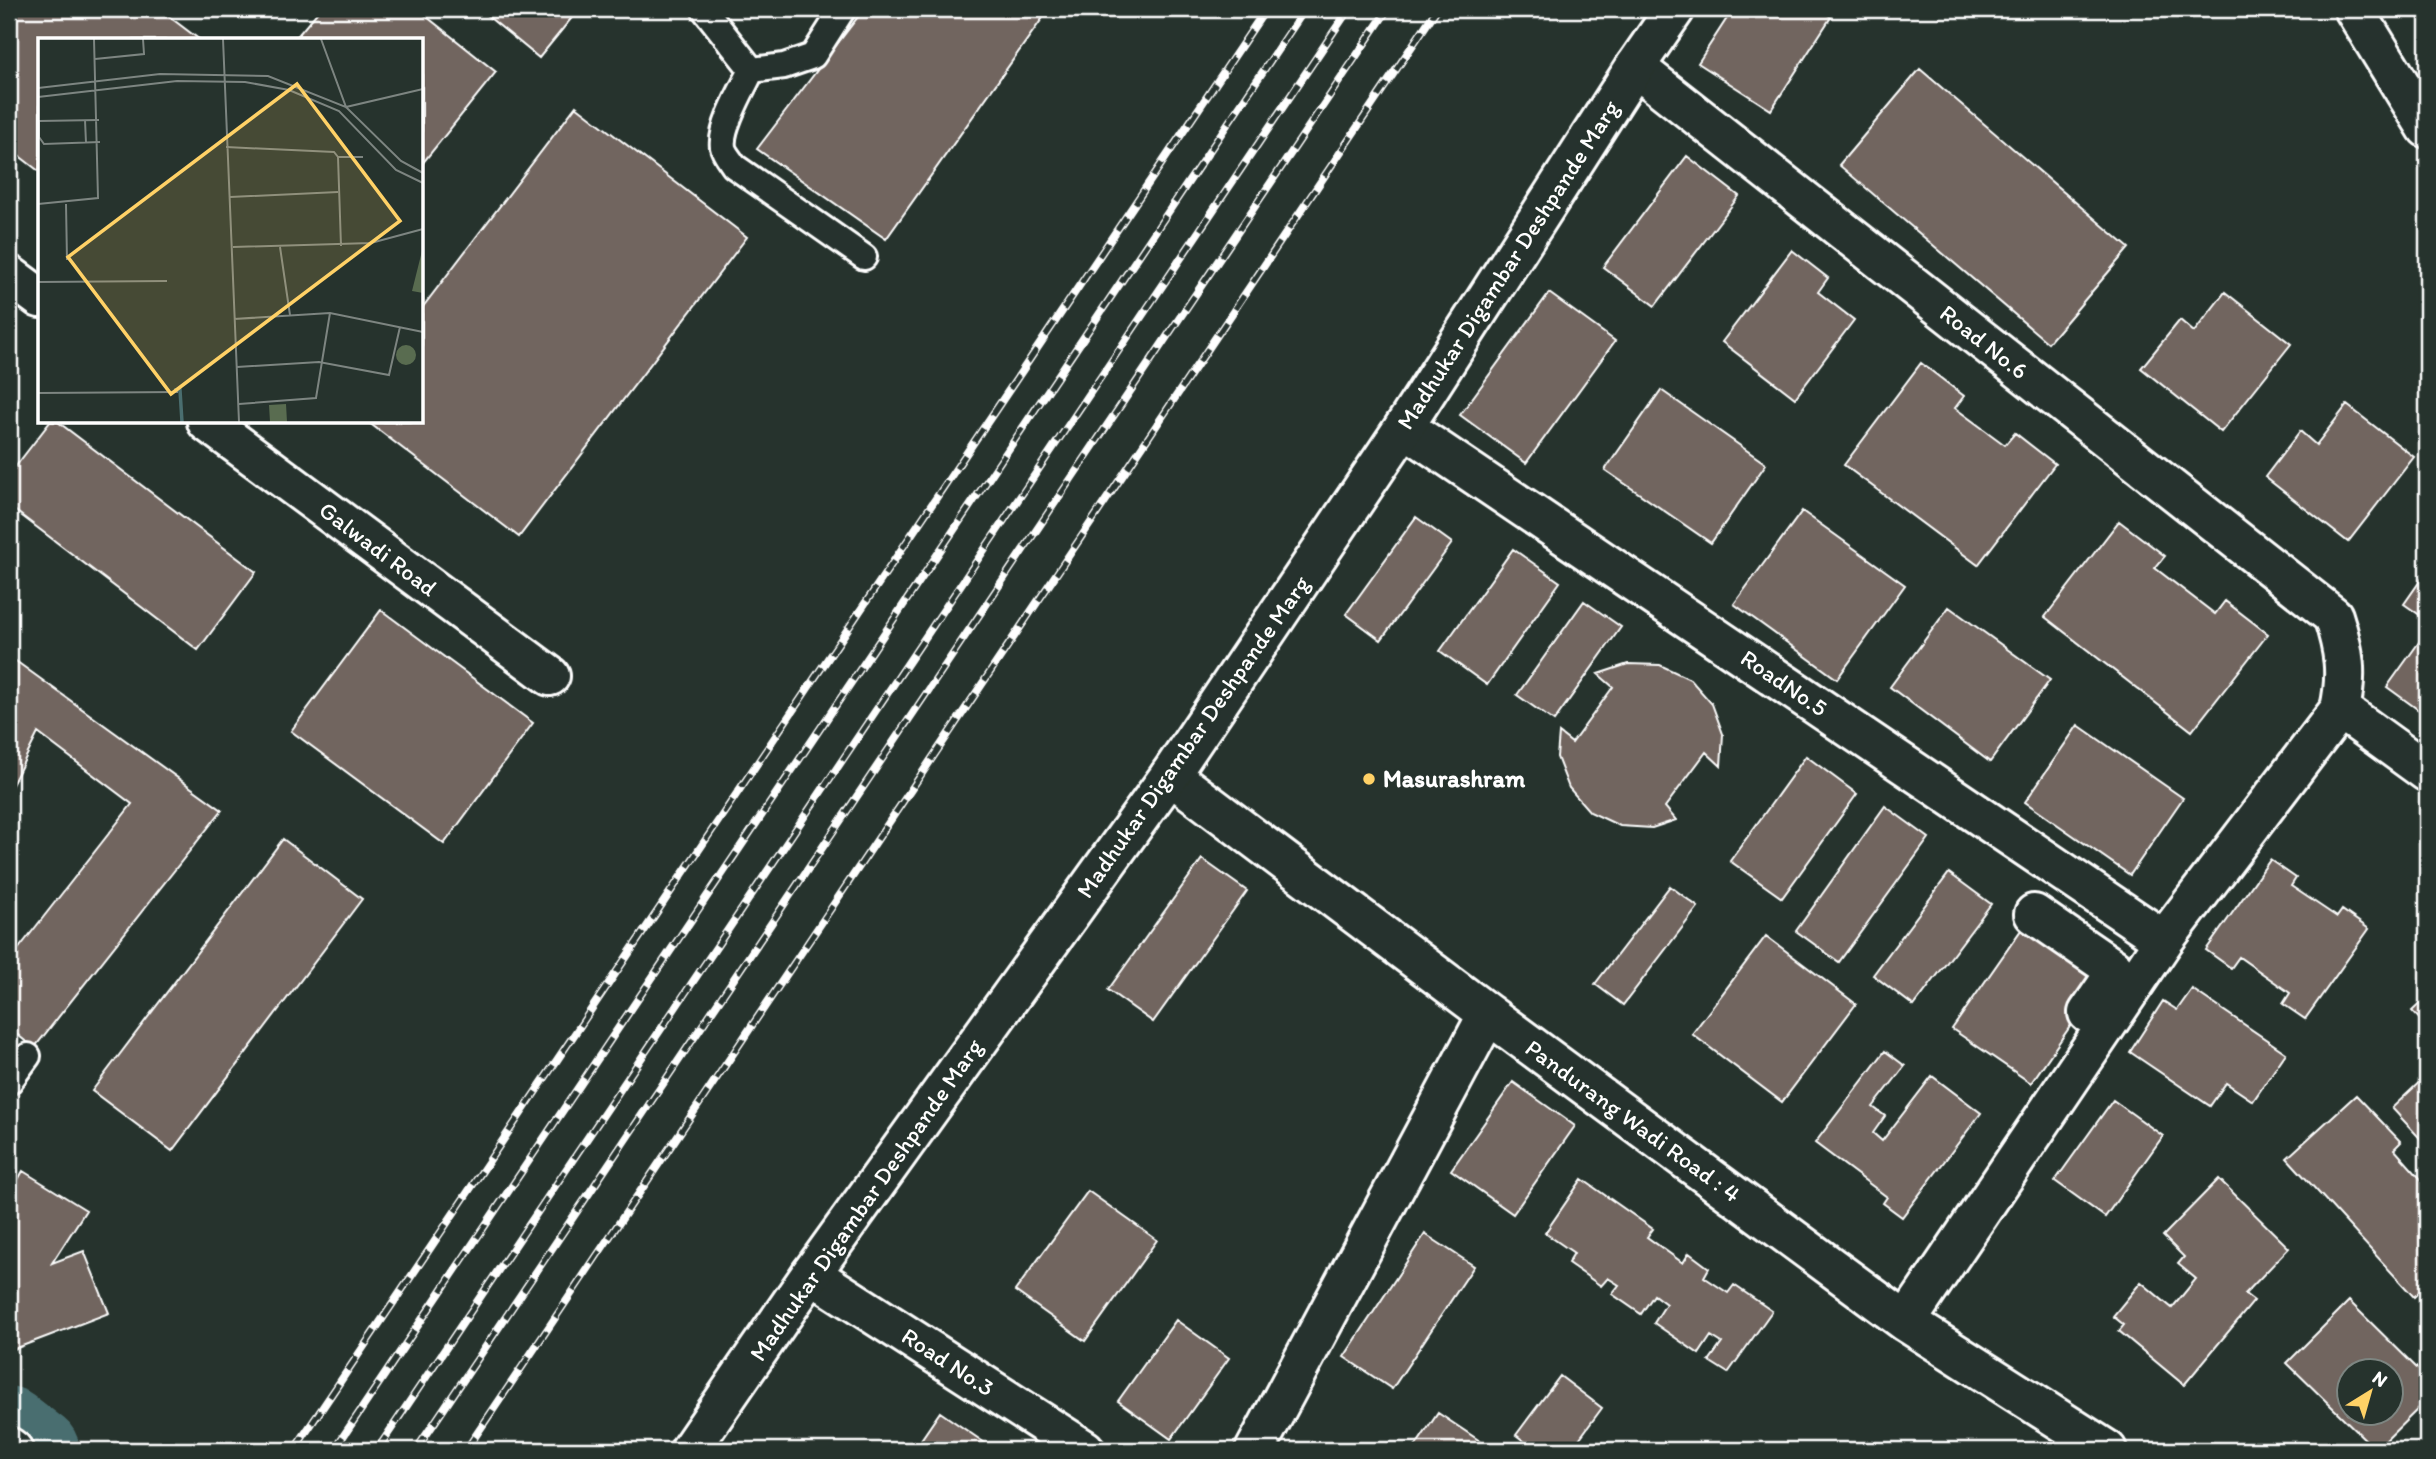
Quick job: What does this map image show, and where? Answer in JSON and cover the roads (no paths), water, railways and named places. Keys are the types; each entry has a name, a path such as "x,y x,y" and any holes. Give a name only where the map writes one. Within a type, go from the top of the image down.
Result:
{"street":[{"name":"Madhukar Digambar Deshpande Marg","path":"690,1450 811,1274 1170,775 1404,427 1634,67 1675,9"},
{"path":"2354,9 2427,128"},
{"name":"Road No.6","path":"1634,67 2333,616 2344,649 2346,685 2340,709"},
{"path":"9,275 38,297"},
{"name":"Galwadi Road","path":"209,424 550,676"},
{"name":"RoadNo.5","path":"1404,427 2165,940"},
{"path":"1906,1322 2165,940 2340,709 2427,772"},
{"name":"Pandurang Wadi Road : 4","path":"1170,775 1488,1014 1906,1322 2107,1450"},
{"path":"2071,939 2101,897"},
{"path":"2034,914 2111,966 2114,975 2037,1088"},
{"path":"1255,1450 1488,1014"},
{"name":"Road No.3","path":"811,1274 1085,1450"}],"lane":[{"path":"752,70 784,66 813,56 843,9"},
{"path":"709,11 752,70"},
{"path":"752,70 729,121 723,148 734,166 864,257"},
{"path":"9,1082 28,1056"}],"waterway":[{"path":"9,1426 40,1450"}],"railway":[{"path":"294,1450 1266,9"},
{"path":"334,1450 1305,9"},
{"path":"377,1450 1349,9"},
{"path":"416,1450 1388,9"},
{"path":"466,1450 1437,9"}],"place":[{"name":"Masurashram","path":"1369,779"}]}
